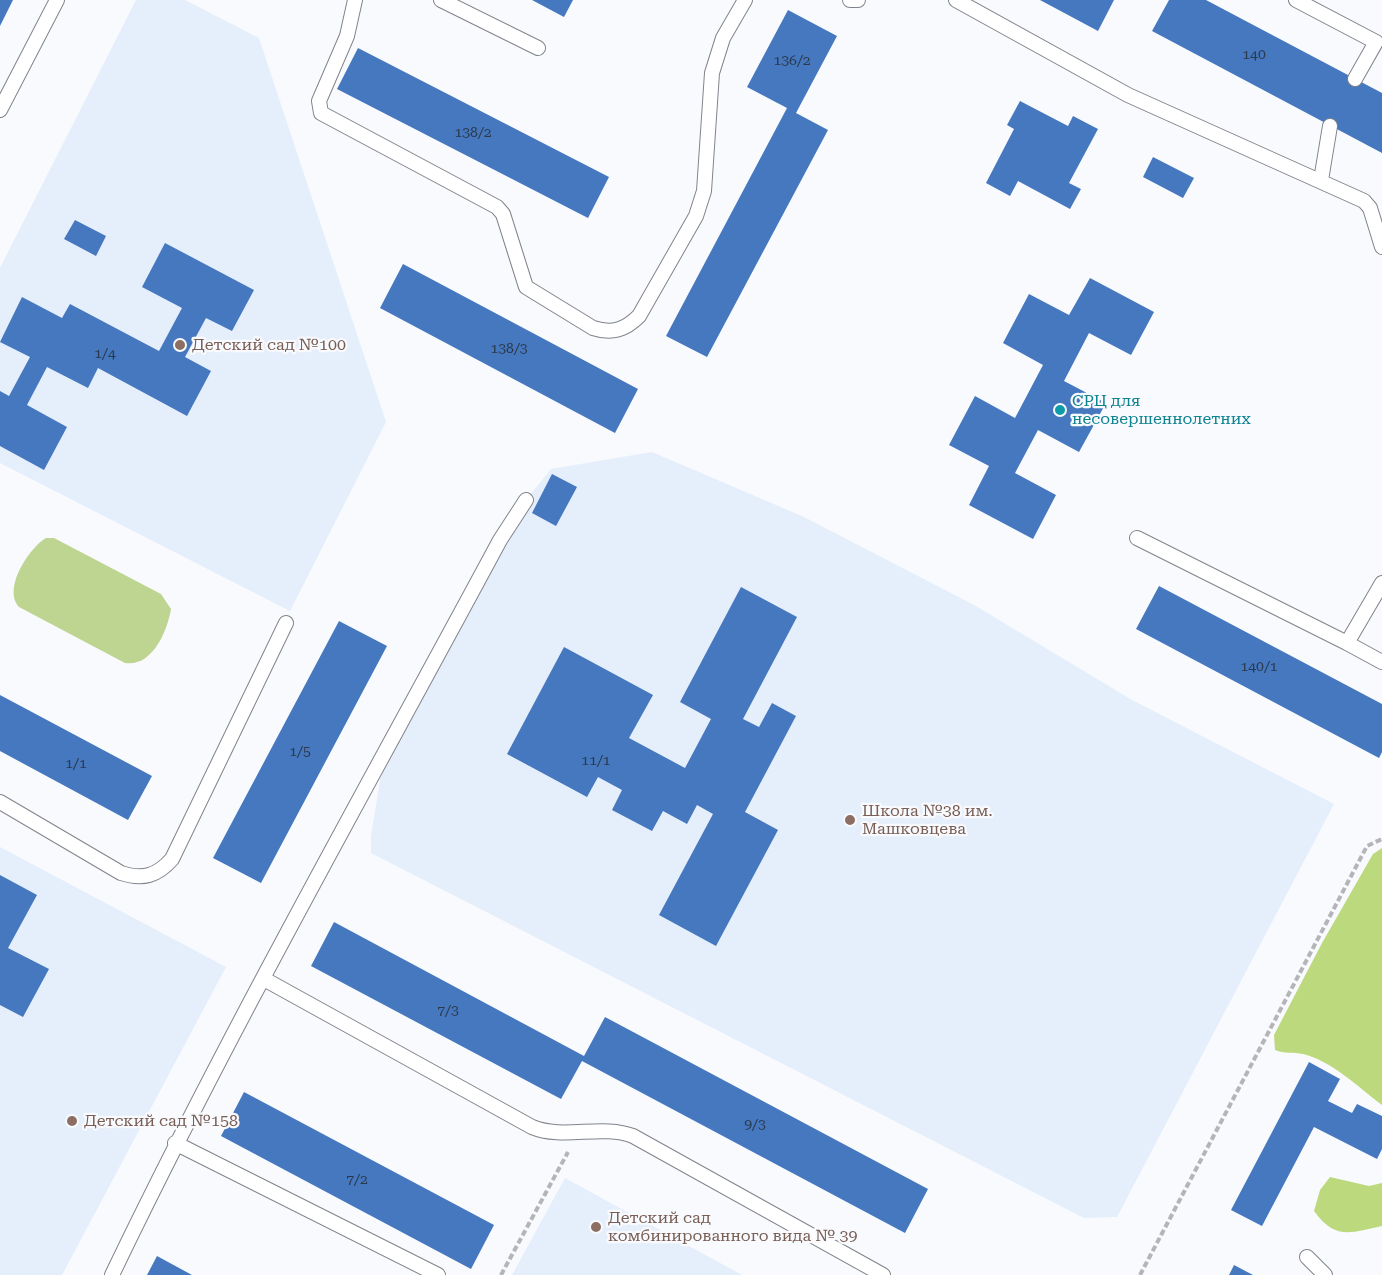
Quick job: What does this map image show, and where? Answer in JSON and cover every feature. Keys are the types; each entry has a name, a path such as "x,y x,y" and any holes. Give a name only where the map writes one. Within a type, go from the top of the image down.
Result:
{"lane":[{"path":"0,110 57,0"},
{"path":"355,0 347,36 319,101 321,113 500,209 526,287 593,328 605,332 618,331 630,325 639,316 696,216 704,191 712,73 723,38 745,0"},
{"path":"441,0 538,48"},
{"path":"850,0 858,0"},
{"path":"956,0 1128,95 1367,203 1382,247"},
{"path":"1296,0 1379,35 1355,79"},
{"path":"1320,180 1330,126"},
{"path":"111,1275 175,1143 264,979 315,878 500,540 526,500"},
{"path":"1137,538 1382,662"},
{"path":"1347,643 1382,583"},
{"path":"0,802 121,873 135,877 150,876 162,869 172,859 286,623"},
{"path":"264,979 531,1127 548,1132 621,1133 633,1136 883,1275"},
{"path":"175,1143 438,1275"},
{"path":"1307,1257 1325,1275"}],"path":[{"path":"1140,1275 1367,846 1382,839"},
{"path":"501,1275 578,1132"}],"shaded area":[{"name":"Детский сад №100","path":"136,0 185,0 259,38 386,422 290,611 0,463 0,268"},
{"name":"Школа №38 им. Машковцева","path":"652,452 804,517 974,605 1132,700 1334,804 1117,1217 1084,1218 371,853 371,836 384,756 526,500 551,469"},
{"name":"Детский сад №158","path":"0,847 226,967 62,1275 0,1275"},
{"name":"Детский сад комбинированного вида № 39","path":"565,1178 742,1275 512,1275"}],"green space":[{"path":"46,538 54,538 161,594 171,609 162,637 150,654 135,663 125,663 19,607 14,590 16,580 32,550"},
{"path":"1382,848 1382,1105 1324,1062 1303,1054 1275,1050 1274,1035 1322,943 1373,854"},
{"path":"1330,1177 1369,1186 1382,1183 1382,1226 1352,1232 1329,1227 1314,1211 1320,1190"}],"building":[{"path":"0,0 13,0 0,26"},
{"path":"532,0 573,0 564,17"},
{"path":"1040,0 1114,0 1098,31"},
{"path":"1169,0 1206,0 1382,93 1382,153 1152,31"},
{"path":"788,10 837,36 796,113 828,130 707,357 666,336 787,108 747,87"},
{"path":"358,48 609,177 588,218 337,89"},
{"path":"1020,101 1068,126 1073,116 1098,129 1069,183 1081,189 1070,209 1018,181 1010,196 986,183 1014,129 1007,125"},
{"path":"1153,157 1194,178 1183,198 1143,177"},
{"path":"75,220 106,236 96,256 64,239"},
{"path":"165,243 254,290 232,331 206,318 185,357 211,371 187,416 98,368 88,388 47,367 27,405 67,427 44,470 0,446 0,391 9,396 30,357 0,342 22,297 62,318 70,304 159,351 182,308 142,287"},
{"path":"403,264 638,389 615,433 380,308"},
{"name":"СРЦ для несовершеннолетних","path":"1090,278 1154,312 1131,355 1089,333 1064,381 1106,403 1079,452 1038,430 1015,473 1056,495 1033,539 969,505 989,466 949,445 975,396 1015,418 1043,365 1003,343 1029,294 1069,315"},
{"path":"552,474 577,487 556,526 532,513"},
{"path":"1159,586 1382,704 1382,752 1379,758 1136,629"},
{"path":"741,587 797,617 743,719 759,727 772,703 796,716 745,812 778,830 716,946 659,915 713,814 697,805 687,824 663,811 652,831 612,810 622,790 598,777 587,797 507,754 564,647 653,695 629,738 685,768 711,719 680,702"},
{"path":"339,621 387,646 261,883 213,858"},
{"path":"0,695 152,776 128,820 0,751"},
{"path":"0,875 37,895 8,948 49,969 23,1017 0,1005"},
{"path":"334,922 584,1056 605,1017 928,1189 905,1233 582,1061 561,1099 311,966"},
{"path":"1309,1062 1340,1079 1328,1101 1352,1113 1357,1104 1382,1116 1382,1149 1377,1159 1314,1127 1262,1226 1231,1210"},
{"path":"244,1092 494,1225 471,1269 221,1136"},
{"path":"157,1256 192,1275 147,1275"},
{"path":"1234,1265 1253,1275 1229,1275"}],"place":[{"name":"Детский сад №100","path":"180,345"},
{"name":"СРЦ для несовершеннолетних","path":"1060,410"},
{"name":"Школа №38 им. Машковцева","path":"850,820"},
{"name":"Детский сад №158","path":"72,1121"},
{"name":"Детский сад комбинированного вида № 39","path":"596,1227"}]}
